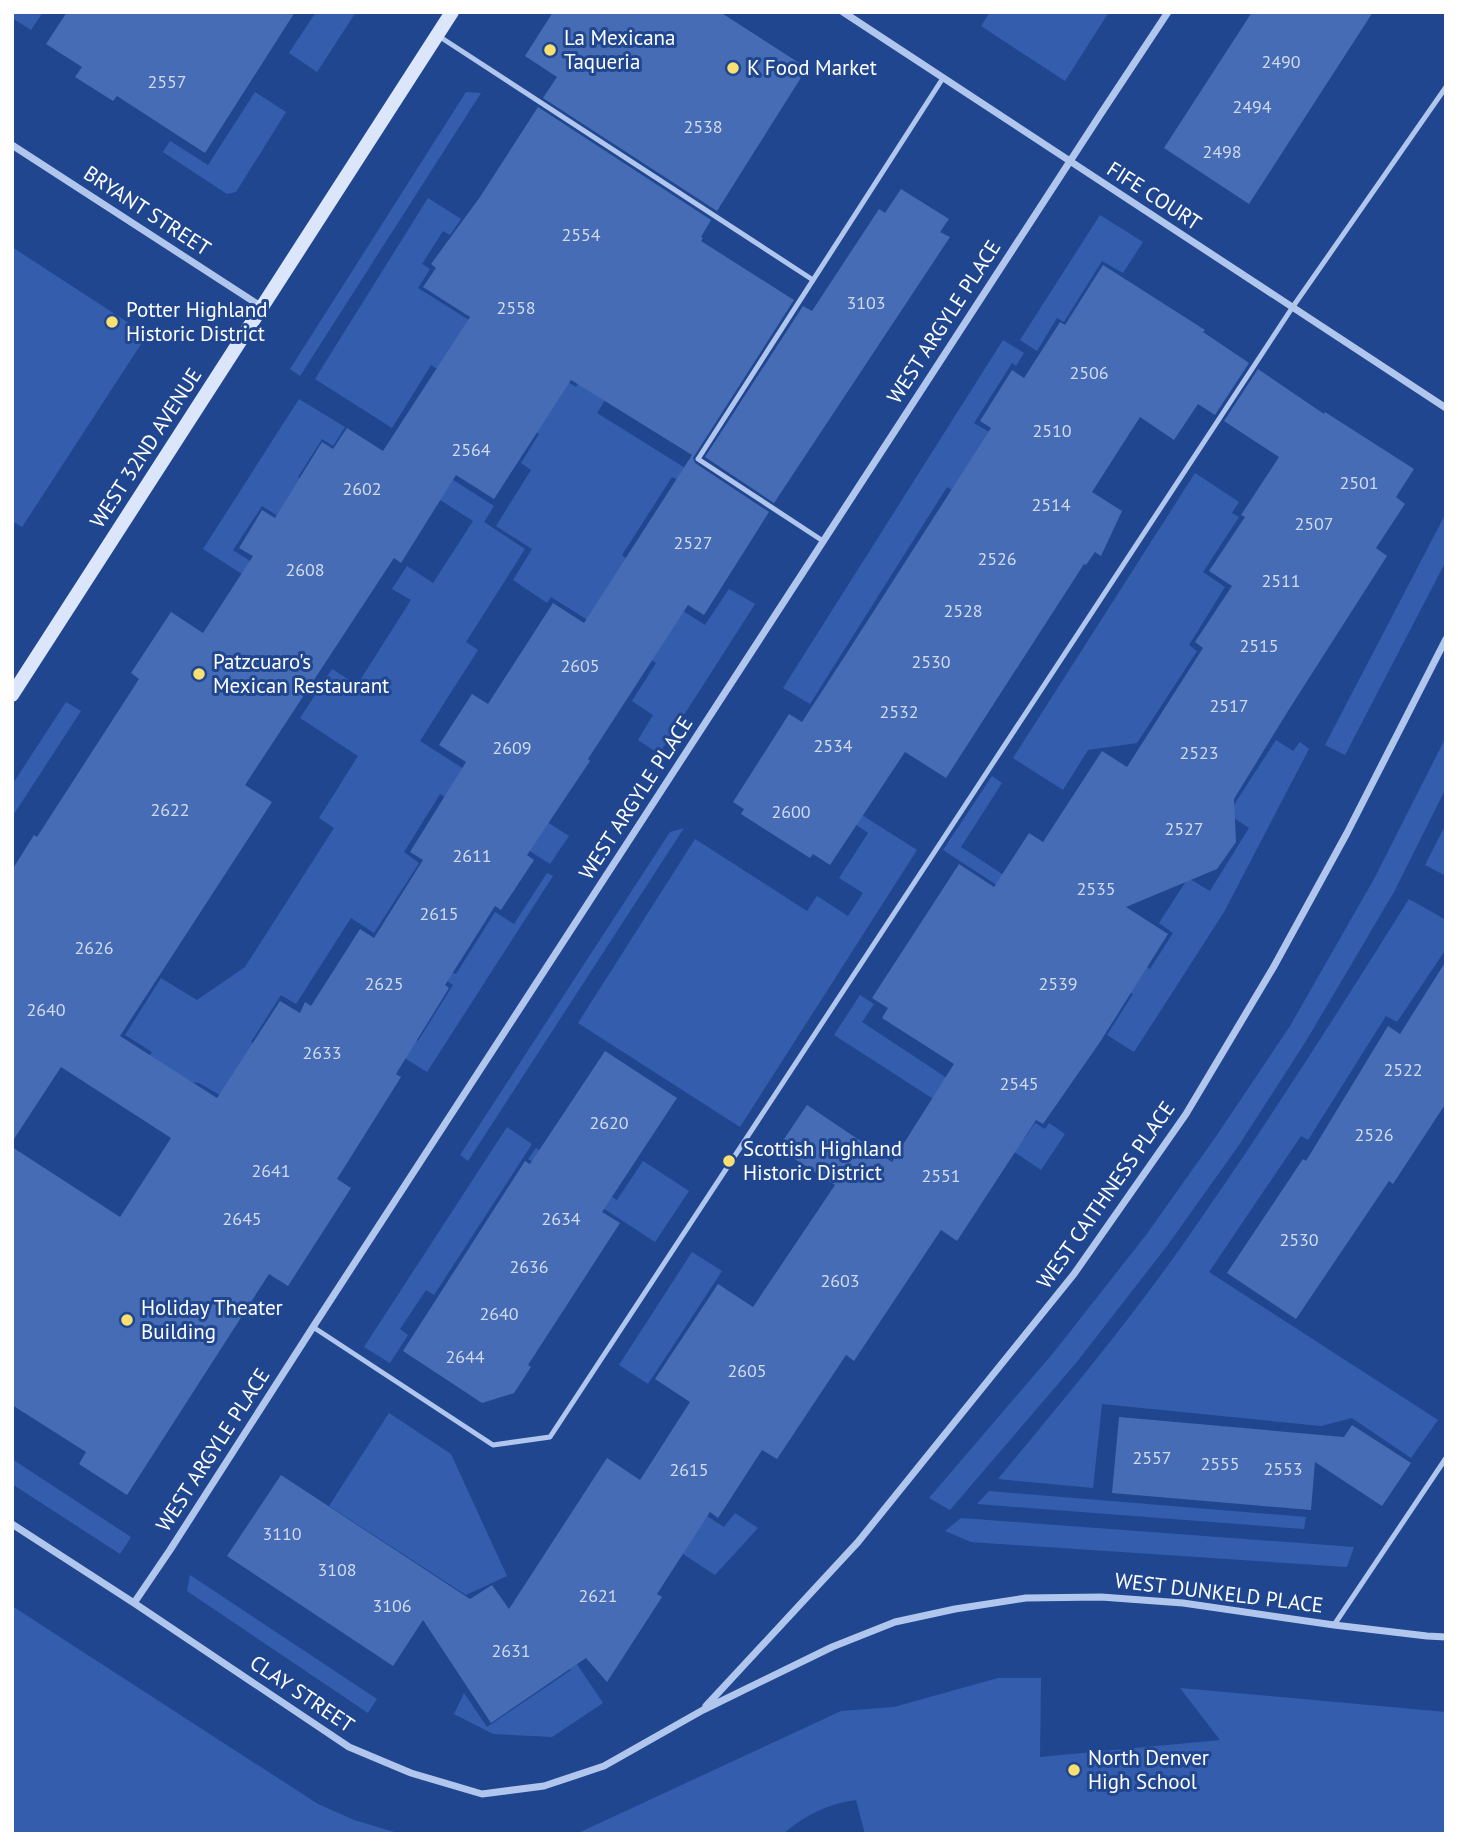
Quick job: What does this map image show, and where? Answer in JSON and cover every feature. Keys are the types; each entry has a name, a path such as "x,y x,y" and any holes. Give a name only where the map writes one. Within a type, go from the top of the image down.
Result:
{"street":[{"name":"WEST 32ND AVENUE","path":"12,695 452,12"},
{"name":"WEST ARGYLE PLACE","path":"134,1603 1168,12"},
{"name":"FIFE COURT","path":"847,13 1446,408"},
{"name":"BRYANT STREET","path":"12,145 262,307"},
{"name":"WEST CAITHNESS PLACE","path":"703,1710 858,1542 1074,1274 1178,1126 1286,944 1446,639"},
{"name":"CLAY STREET","path":"12,1524 349,1747 411,1773 482,1794 544,1786 604,1766"},
{"name":"WEST DUNKELD PLACE","path":"604,1766 703,1710 832,1647 895,1622 1026,1598 1101,1597 1183,1603 1334,1625 1446,1637"}],"lane":[{"path":"438,35 813,280"},
{"path":"823,541 698,459 943,78"},
{"path":"313,1327 493,1445 550,1437 1292,308 1446,87"},
{"path":"1334,1625 1446,1458"}],"shaded area":[{"path":"12,12 43,12 31,30 12,18"},
{"path":"316,12 356,12 317,72 289,53"},
{"path":"990,12 1109,12 1065,81 981,26"},
{"path":"255,92 286,112 236,192 227,194 163,152 170,141 208,165"},
{"path":"466,92 481,93 300,376 290,369"},
{"path":"428,198 461,219 450,235 443,231 422,264 430,269 418,288 576,387 610,332 637,349 597,413 690,471 683,483 672,477 622,555 634,564 627,575 705,625 729,589 755,604 659,754 638,740 653,715 632,701 656,663 551,597 547,603 513,580 532,549 496,526 531,470 521,463 539,434 431,365 392,428 315,379"},
{"path":"1100,215 1143,242 1123,273 1102,261 1064,322 1057,318 1037,351 1020,340"},
{"path":"12,247 147,335 22,527 12,521"},
{"path":"1003,340 1024,353 1016,366 1012,363 974,423 991,433 954,491 947,487 810,704 783,688"},
{"path":"299,399 345,427 333,446 322,439 298,477 307,483 325,546 262,506 233,550 253,563 245,576 203,549"},
{"path":"422,460 494,506 484,522 525,549 466,642 478,650 420,741 569,836 550,864 440,794 404,852 419,863 374,933 351,918 296,1004 281,995 251,1042 257,1046 225,1098 199,1083 135,1079 152,1052 125,1035 161,978 197,1000 245,967 334,828 319,818 358,756 300,718 332,669 357,685 411,600 392,589 407,566 433,583 473,521 409,480"},
{"path":"1195,473 1239,502 1232,513 1239,517 1203,572 1225,587 1189,645 1197,651 1137,743 1088,750 1063,790 1013,758"},
{"path":"1446,513 1446,561 1345,755 1325,745"},
{"path":"66,702 81,711 12,817 12,785"},
{"path":"1446,737 1446,788 1394,892 1306,1041 1239,1145 1167,1246 1076,1363 950,1510 929,1498 1054,1352 1146,1235 1217,1135 1290,1026 1374,879"},
{"path":"1276,740 1293,751 1300,742 1309,749 1224,912 1134,1052 1107,1035 1133,994 1121,986 1135,960 1150,969 1173,933 1159,923 1188,878 1210,891 1249,828 1228,814"},
{"path":"992,776 1002,783 961,847 1016,883 1009,893 943,850"},
{"path":"854,810 917,850 740,1127 578,1023 695,839 807,911 817,896 848,916 863,893 839,878 868,833 848,819"},
{"path":"1446,824 1446,876 1425,865"},
{"path":"684,828 468,1161 460,1155 670,832"},
{"path":"547,873 553,876 427,1072 379,1042 405,1033 418,1041 453,985 444,979 449,971 456,974 495,912 514,924"},
{"path":"1409,899 1446,920 1446,949 1397,1022 1386,1016 1308,1140 1301,1136 1209,1272 1438,1420 1411,1458 1352,1418 1321,1426 1102,1404 1093,1488 998,1479 1068,1394 1179,1250 1297,1076"},
{"path":"860,995 874,1004 862,1022 968,1092 955,1113 834,1035"},
{"path":"968,1102 1024,1139 1035,1123 1045,1129 1049,1123 1065,1134 1041,1170 960,1115"},
{"path":"507,1127 532,1144 434,1295 426,1290 400,1329 408,1335 390,1363 364,1347"},
{"path":"536,1148 617,1200 643,1161 689,1191 655,1242 528,1159"},
{"path":"692,1252 722,1271 648,1384 619,1365"},
{"path":"389,1413 451,1454 507,1576 466,1595 329,1506"},
{"path":"12,1459 131,1537 120,1554 12,1484"},
{"path":"989,1491 1306,1517 1304,1529 977,1504"},
{"path":"735,1513 758,1528 715,1575 657,1537 707,1516 724,1527"},
{"path":"961,1518 1354,1547 1347,1567 971,1542 945,1531"},
{"path":"190,1575 377,1699 368,1713 187,1591"},
{"path":"12,1606 318,1804 354,1820 401,1834 12,1834"},
{"path":"558,1636 603,1703 552,1737 493,1734 454,1714 464,1693 487,1727 571,1670 552,1640"},
{"name":"North Denver High School","path":"998,1678 1041,1678 1040,1757 1220,1740 1180,1688 1446,1712 1446,1834 865,1834 856,1800 817,1811 783,1834 576,1834 841,1711 894,1707"}],"building":[{"path":"67,12 295,12 205,153 117,96 113,101 75,77 82,67 46,44"},
{"path":"553,12 720,12 807,68 717,211 543,98 557,77 525,56"},
{"path":"1252,12 1373,12 1249,204 1164,148"},
{"path":"538,107 711,220 701,241 794,300 693,458 695,463 769,512 704,615 688,605 527,855 534,860 501,910 495,906 445,985 449,988 396,1074 401,1077 337,1179 351,1188 288,1286 269,1274 127,1495 79,1464 86,1452 12,1405 12,1147 120,1217 171,1138 61,1067 12,1142 12,870 34,835 37,837 139,679 131,673 171,612 203,633 253,556 239,548 262,510 275,518 322,442 333,449 347,428 383,451 470,317 423,287 436,268 431,264 480,197","holes":["571,380 692,455 584,623 553,603 488,704 472,694 439,745 466,762 410,852 423,860 374,938 360,929 311,1006 305,1002 300,1013 280,1001 217,1098 120,1036 272,802 245,785 394,558 401,563 456,475 494,499"]},
{"path":"901,189 949,219 940,232 950,237 774,503 705,457 803,306 812,311 879,209 885,213"},
{"path":"1103,265 1205,330 1203,332 1249,363 1215,415 1198,404 1174,440 1140,417 1092,492 1122,511 1101,556 1095,552 1086,565 1084,564 946,778 905,752 830,865 813,854 810,858 741,814 744,809 733,802 789,714 802,722 852,645 991,428 980,421 1012,370 1024,378 1060,322 1065,325"},
{"path":"1258,369 1324,414 1325,412 1414,469 1396,497 1405,504 1376,548 1387,556 1234,799 1236,842 1217,869 1126,907 1168,934 1100,1042 1043,1124 1036,1120 957,1241 941,1230 854,1361 846,1355 777,1459 762,1450 718,1518 710,1512 657,1594 662,1597 607,1682 586,1658 491,1723 423,1620 393,1666 227,1556 281,1475 470,1599 492,1585 509,1609 607,1458 640,1480 690,1402 655,1379 718,1284 753,1307 835,1185 778,1148 807,1105 892,1162 954,1064 882,1018 888,1008 872,998 959,864 994,887 1029,833 1043,842 1102,751 1127,767 1203,648 1195,642 1232,586 1209,571 1245,517 1241,515 1279,457 1224,421"},
{"path":"1446,961 1446,1103 1393,1184 1389,1181 1296,1319 1227,1273 1303,1159 1306,1161 1388,1026 1400,1034"},
{"path":"605,1051 677,1098 602,1212 620,1223 528,1365 531,1367 514,1393 482,1403 403,1351 525,1161 530,1164"},
{"path":"1119,1417 1344,1437 1352,1425 1411,1463 1382,1506 1315,1462 1311,1510 1112,1493"}],"place":[{"name":"La Mexicana Taqueria","path":"550,50"},
{"name":"K Food Market","path":"733,68"},
{"name":"Potter Highland Historic District","path":"112,322"},
{"name":"Patzcuaro's Mexican Restaurant","path":"199,674"},
{"name":"Scottish Highland Historic District","path":"729,1161"},
{"name":"Holiday Theater Building","path":"127,1320"},
{"name":"North Denver High School","path":"1074,1770"}]}
